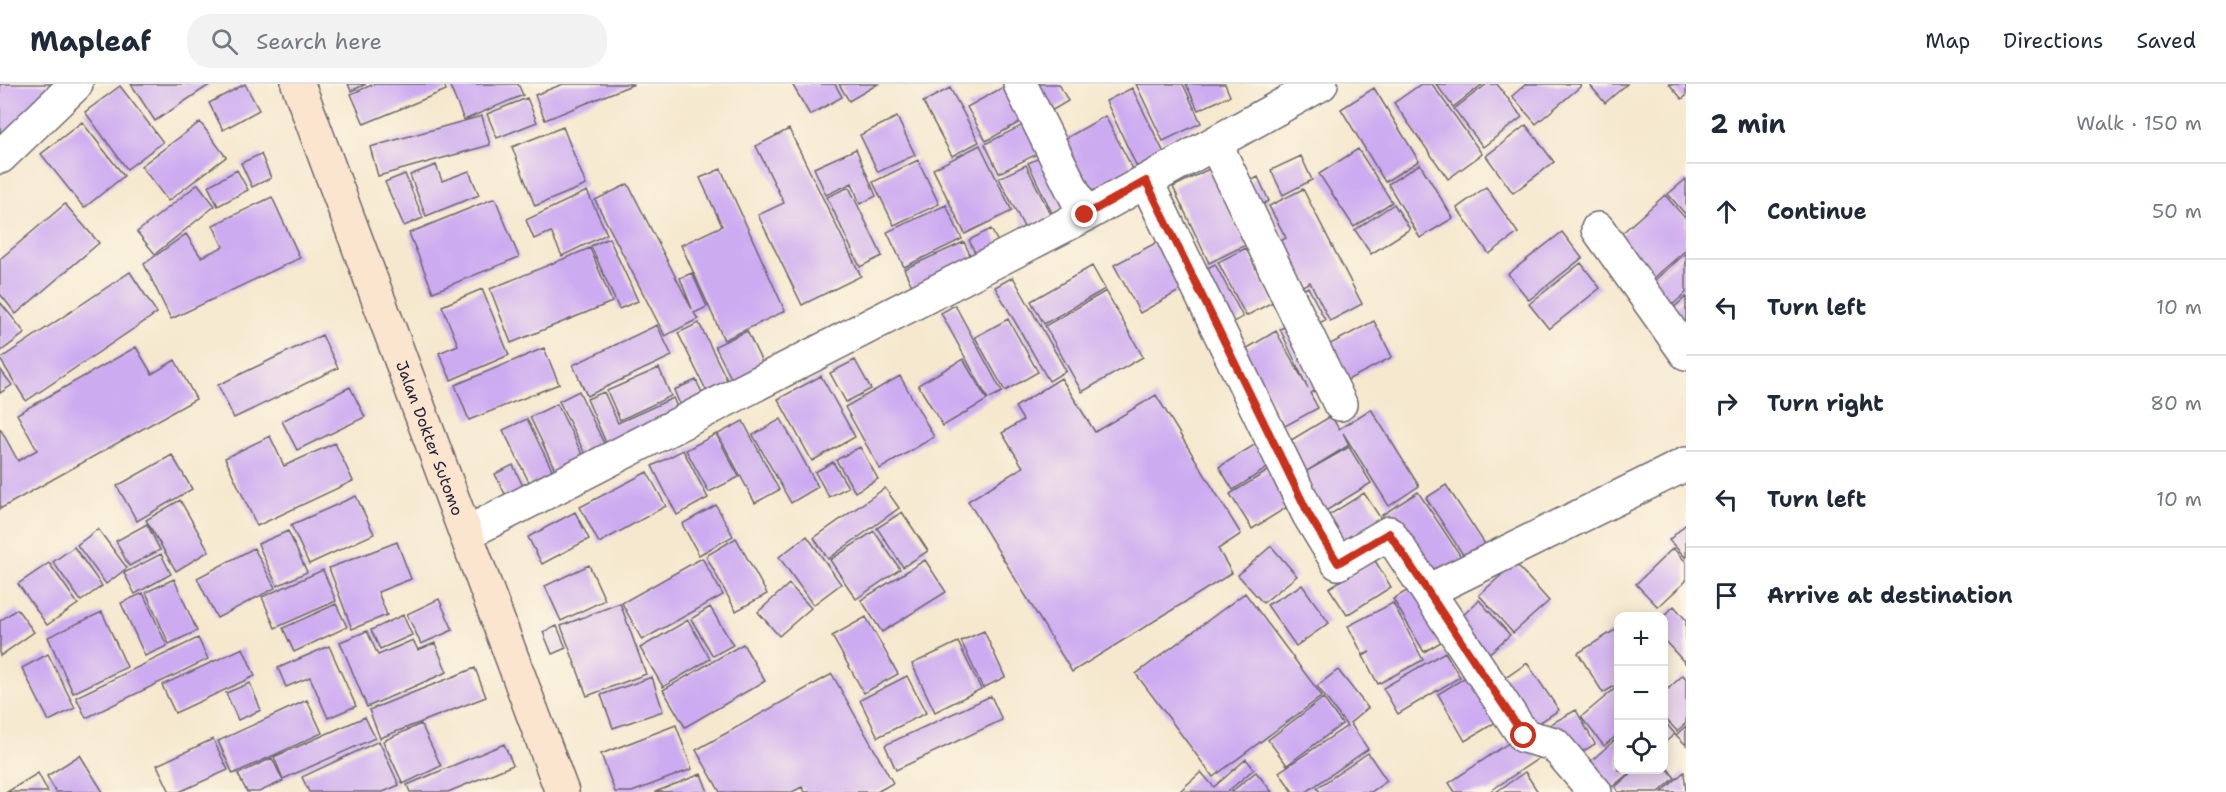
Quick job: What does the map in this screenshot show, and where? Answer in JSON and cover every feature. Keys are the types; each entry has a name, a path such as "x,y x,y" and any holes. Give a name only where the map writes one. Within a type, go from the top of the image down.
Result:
{"main road":[{"name":"Jalan Dokter Sutomo","path":"298,84 562,792"}],"street":[{"path":"0,157 76,84"},
{"path":"1020,84 1085,215"},
{"path":"467,533 1085,215 1321,84"},
{"path":"1215,143 1340,404"},
{"path":"1146,181 1309,515 1338,563 1389,533 1524,736 1554,744 1595,792"},
{"path":"1598,229 1686,353"},
{"path":"1428,591 1686,464"}],"building":[{"path":"0,84 67,84 0,148"},
{"path":"131,84 211,84 155,121"},
{"path":"245,84 259,110 223,130 209,103"},
{"path":"348,84 366,84 351,91"},
{"path":"374,84 444,84 446,90 364,124 351,94"},
{"path":"449,84 518,84 523,95 464,120"},
{"path":"563,84 634,84 545,120 535,95"},
{"path":"792,84 835,84 842,97 810,115"},
{"path":"839,84 878,84 849,101"},
{"path":"1009,84 1029,117 986,141 967,107"},
{"path":"1029,84 1059,84 1068,101 1046,114"},
{"path":"1136,84 1183,84 1201,123 1163,141"},
{"path":"1186,84 1225,84 1230,96 1198,110"},
{"path":"1421,84 1432,84 1482,154 1448,179 1394,103"},
{"path":"1436,84 1483,84 1453,107"},
{"path":"1487,84 1497,84 1522,117 1483,147 1454,109"},
{"path":"1526,84 1579,84 1581,86 1536,124 1512,96"},
{"path":"1589,84 1627,84 1605,103"},
{"path":"1669,84 1686,84 1686,96 1682,99"},
{"path":"120,86 163,142 127,169 85,112"},
{"path":"950,88 979,142 952,156 923,102"},
{"path":"1132,88 1164,153 1137,167 1106,101"},
{"path":"1374,88 1419,161 1385,182 1341,109"},
{"path":"527,98 537,122 497,138 487,114"},
{"path":"482,116 490,145 378,176 370,147"},
{"path":"1105,116 1136,175 1088,201 1056,144"},
{"path":"897,117 915,155 878,172 860,135"},
{"path":"1031,121 1045,150 999,173 985,144"},
{"path":"82,122 124,176 84,208 41,154"},
{"path":"200,122 226,157 168,201 141,166"},
{"path":"1526,125 1554,162 1513,193 1486,156"},
{"path":"563,127 586,185 535,206 512,147"},
{"path":"789,129 861,276 802,305 758,215 784,203 756,146"},
{"path":"980,145 1012,211 965,234 933,169"},
{"path":"856,149 876,196 860,204 852,183 826,195 814,168"},
{"path":"1358,149 1392,202 1354,227 1319,174"},
{"path":"261,154 271,178 252,187 241,163"},
{"path":"1048,154 1073,205 1053,215 1028,163"},
{"path":"1301,156 1312,180 1283,195 1271,170"},
{"path":"918,160 939,204 894,225 873,182"},
{"path":"1420,164 1453,218 1420,238 1388,184"},
{"path":"436,165 442,181 469,171 479,195 426,216 410,175"},
{"path":"1026,165 1051,216 1025,229 999,178"},
{"path":"721,169 785,311 724,340 681,245 722,226 700,178"},
{"path":"1209,169 1246,245 1209,263 1173,187"},
{"path":"237,170 248,190 218,206 208,186"},
{"path":"405,174 423,218 404,226 385,182"},
{"path":"1258,177 1269,201 1251,210 1239,187"},
{"path":"1686,179 1686,215 1668,194"},
{"path":"198,184 215,206 155,254 137,232"},
{"path":"628,184 692,309 680,278 692,273 707,307 694,313 698,319 665,336 595,200"},
{"path":"849,187 882,256 860,267 827,197"},
{"path":"1486,187 1518,233 1489,254 1457,208"},
{"path":"1303,189 1362,304 1330,321 1310,282 1293,291 1270,247 1286,238 1269,206"},
{"path":"587,191 607,234 562,256 551,232 534,239 526,220"},
{"path":"1665,195 1684,217 1686,215 1686,250 1648,283 1612,242"},
{"path":"272,197 300,258 171,319 144,264 186,234 201,257 223,247 213,225"},
{"path":"495,198 519,257 433,292 409,233"},
{"path":"65,204 99,243 16,314 0,294 0,259"},
{"path":"1394,204 1410,229 1371,254 1355,230"},
{"path":"946,205 962,239 904,267 887,232"},
{"path":"991,229 1002,250 979,261 969,240"},
{"path":"1562,232 1582,258 1529,300 1508,274"},
{"path":"609,238 638,301 619,309 591,246"},
{"path":"1165,238 1190,285 1140,313 1114,265"},
{"path":"964,242 974,263 914,290 904,269"},
{"path":"590,248 612,302 511,343 490,289"},
{"path":"1246,248 1273,302 1246,316 1218,262"},
{"path":"1686,253 1686,293 1670,307 1650,284"},
{"path":"1581,263 1600,288 1549,329 1529,304"},
{"path":"1215,264 1243,317 1222,328 1194,275"},
{"path":"1092,266 1105,289 1044,324 1031,301"},
{"path":"130,272 157,313 26,401 0,359"},
{"path":"1013,277 1066,371 1049,381 995,287"},
{"path":"1308,287 1325,320 1310,328 1293,295"},
{"path":"482,289 509,355 451,380 439,353 458,345 442,306"},
{"path":"1106,291 1143,357 1082,392 1045,326"},
{"path":"1686,297 1686,340 1665,315"},
{"path":"0,302 25,333 0,352"},
{"path":"955,305 1002,392 988,399 941,313"},
{"path":"1008,319 1038,372 1005,391 975,337"},
{"path":"1374,321 1392,357 1336,386 1317,351"},
{"path":"1296,322 1326,386 1310,393 1318,408 1285,426 1244,350 1276,331 1308,389 1280,329"},
{"path":"699,323 731,388 710,398 678,333"},
{"path":"657,325 672,356 587,396 573,365"},
{"path":"747,331 768,375 737,390 715,346"},
{"path":"322,335 338,368 234,418 218,385"},
{"path":"136,347 152,374 175,360 196,399 0,509 0,428 18,461 37,450 17,414"},
{"path":"544,348 559,384 469,420 455,385"},
{"path":"963,359 987,400 943,426 918,385"},
{"path":"855,360 871,389 846,402 830,373"},
{"path":"659,368 671,396 620,420 607,391"},
{"path":"0,369 12,385 0,393"},
{"path":"821,376 855,437 812,461 778,399"},
{"path":"900,376 934,437 880,469 845,407"},
{"path":"1061,378 1095,432 1156,395 1241,534 1218,549 1232,573 1072,672 968,501 1023,467 1002,433 1023,420 1015,407"},
{"path":"696,380 709,407 685,417 674,390"},
{"path":"350,387 365,417 297,450 282,421"},
{"path":"579,391 608,452 589,462 559,401"},
{"path":"604,392 618,423 673,398 682,419 610,452 587,399"},
{"path":"557,404 588,466 560,480 530,417"},
{"path":"1371,409 1419,486 1389,506 1343,433 1349,445 1307,471 1349,447 1371,483 1316,517 1278,448 1331,416 1339,429"},
{"path":"527,419 558,482 535,494 503,430"},
{"path":"781,419 818,487 791,503 753,435"},
{"path":"743,421 779,490 755,503 718,434"},
{"path":"716,434 739,477 709,492 686,450"},
{"path":"270,436 284,466 335,443 353,481 257,526 225,458"},
{"path":"1267,437 1281,459 1233,490 1219,467"},
{"path":"860,447 878,479 855,492 836,460"},
{"path":"683,450 708,498 677,515 652,466"},
{"path":"172,455 192,489 137,521 117,486"},
{"path":"833,462 848,487 829,497 815,472"},
{"path":"513,465 528,497 511,506 495,474"},
{"path":"1271,469 1292,504 1252,529 1230,494"},
{"path":"647,472 666,506 599,543 580,507"},
{"path":"1446,485 1491,553 1471,567 1426,498"},
{"path":"885,488 899,508 828,559 814,538"},
{"path":"1418,492 1464,561 1427,585 1382,515"},
{"path":"1364,493 1385,525 1336,557 1315,524"},
{"path":"356,496 374,534 309,564 291,525"},
{"path":"180,500 209,551 176,571 146,520"},
{"path":"716,505 733,536 699,555 682,524"},
{"path":"575,512 589,539 542,564 528,537"},
{"path":"902,512 928,551 903,567 877,528"},
{"path":"147,524 160,550 129,566 116,541"},
{"path":"1686,524 1686,558 1669,540"},
{"path":"98,529 127,568 106,584 77,545"},
{"path":"288,531 307,572 277,586 258,544"},
{"path":"874,531 900,569 856,599 830,560"},
{"path":"807,536 841,584 813,605 779,557"},
{"path":"736,538 767,594 736,611 706,556"},
{"path":"397,542 411,579 378,592 387,615 352,629 329,568"},
{"path":"1271,546 1297,576 1263,603 1238,575"},
{"path":"74,547 102,586 81,601 53,562"},
{"path":"254,548 275,588 217,618 197,578"},
{"path":"1673,548 1686,562 1686,581 1658,607 1636,584"},
{"path":"161,554 171,574 135,594 124,573"},
{"path":"702,558 723,595 642,640 622,603"},
{"path":"1374,559 1391,587 1347,615 1329,588"},
{"path":"925,560 946,592 882,632 861,600"},
{"path":"49,563 78,604 47,625 18,584"},
{"path":"1515,563 1549,601 1513,633 1479,595"},
{"path":"589,565 605,600 561,621 545,586"},
{"path":"323,570 336,601 275,628 262,597"},
{"path":"174,579 197,631 169,644 146,592"},
{"path":"1420,583 1451,636 1424,652 1393,599"},
{"path":"789,584 811,608 779,636 758,612"},
{"path":"1302,585 1329,623 1296,646 1267,605"},
{"path":"143,593 167,646 145,656 121,603"},
{"path":"1245,593 1322,696 1213,777 1136,674"},
{"path":"439,599 453,630 421,644 407,614"},
{"path":"1479,600 1510,635 1485,657 1455,623"},
{"path":"620,603 646,674 587,696 561,626"},
{"path":"1393,603 1423,660 1378,684 1363,656 1370,652 1363,655 1348,626"},
{"path":"336,604 347,627 294,652 283,628"},
{"path":"1674,606 1686,620 1686,664 1668,644 1668,612"},
{"path":"710,607 733,645 713,656 691,619"},
{"path":"17,609 34,632 0,656 0,621"},
{"path":"102,612 127,667 73,693 48,637"},
{"path":"403,615 412,635 380,649 371,630"},
{"path":"866,617 898,674 864,693 832,636"},
{"path":"688,620 710,659 663,687 640,648"},
{"path":"557,626 566,648 552,654 543,632"},
{"path":"1614,630 1614,686 1603,693 1578,653"},
{"path":"367,631 378,655 413,640 418,650 435,643 447,672 367,707 340,642"},
{"path":"984,631 1005,677 983,688 961,641"},
{"path":"198,638 208,659 86,718 76,697"},
{"path":"958,642 981,689 935,712 912,664"},
{"path":"743,644 765,681 685,727 663,690"},
{"path":"329,646 356,706 328,718 310,677 286,687 278,668"},
{"path":"243,648 255,676 175,713 162,685"},
{"path":"1445,652 1460,677 1398,714 1383,688"},
{"path":"48,654 75,708 49,721 22,668"},
{"path":"1527,663 1559,710 1524,733 1494,686"},
{"path":"475,668 486,697 380,738 369,710"},
{"path":"1479,669 1506,716 1465,741 1438,694"},
{"path":"1338,670 1368,708 1350,723 1368,749 1306,792 1293,792 1279,772 1347,726 1317,686"},
{"path":"832,674 893,783 877,792 805,792 802,787 792,792 720,792 696,750"},
{"path":"1683,675 1686,679 1686,723 1677,731 1668,721 1668,689"},
{"path":"907,676 926,713 878,737 860,700"},
{"path":"652,677 663,711 613,728 601,695"},
{"path":"250,683 261,710 238,720 226,693"},
{"path":"1614,689 1614,737 1604,746 1581,717"},
{"path":"991,696 1002,720 896,770 885,745"},
{"path":"1323,698 1342,724 1287,765 1268,740"},
{"path":"307,700 322,733 233,774 218,741"},
{"path":"1576,710 1595,744 1569,760 1549,725"},
{"path":"365,717 375,738 283,779 274,757"},
{"path":"421,724 441,766 403,784 383,741"},
{"path":"676,725 692,769 632,792 615,792 601,754"},
{"path":"1668,726 1675,734 1668,740"},
{"path":"1686,726 1686,745 1676,735"},
{"path":"1522,734 1539,758 1489,792 1455,792 1449,783"},
{"path":"213,739 228,770 179,792 170,792 157,765"},
{"path":"379,741 399,785 383,792 309,792 302,777"},
{"path":"1614,741 1614,774 1628,774 1612,787 1591,761"},
{"path":"504,744 513,765 448,792 410,792 407,785"},
{"path":"1368,753 1387,781 1371,792 1320,792 1317,788"},
{"path":"80,755 103,792 56,792 47,776"},
{"path":"272,758 283,781 259,792 247,792 238,774"},
{"path":"1246,759 1254,769 1227,792 1180,791 1201,772 1214,787"},
{"path":"1668,769 1675,778 1659,792 1618,792 1615,787 1630,774 1668,774"},
{"path":"1256,772 1272,792 1231,792"},
{"path":"1525,772 1538,792 1496,792"},
{"path":"1684,772 1686,792 1662,792"},
{"path":"38,773 48,792 7,792"},
{"path":"701,774 708,792 655,792"}],"route":[{"path":"1085,215 1146,181 1309,515 1338,563 1389,533 1524,736"}]}
